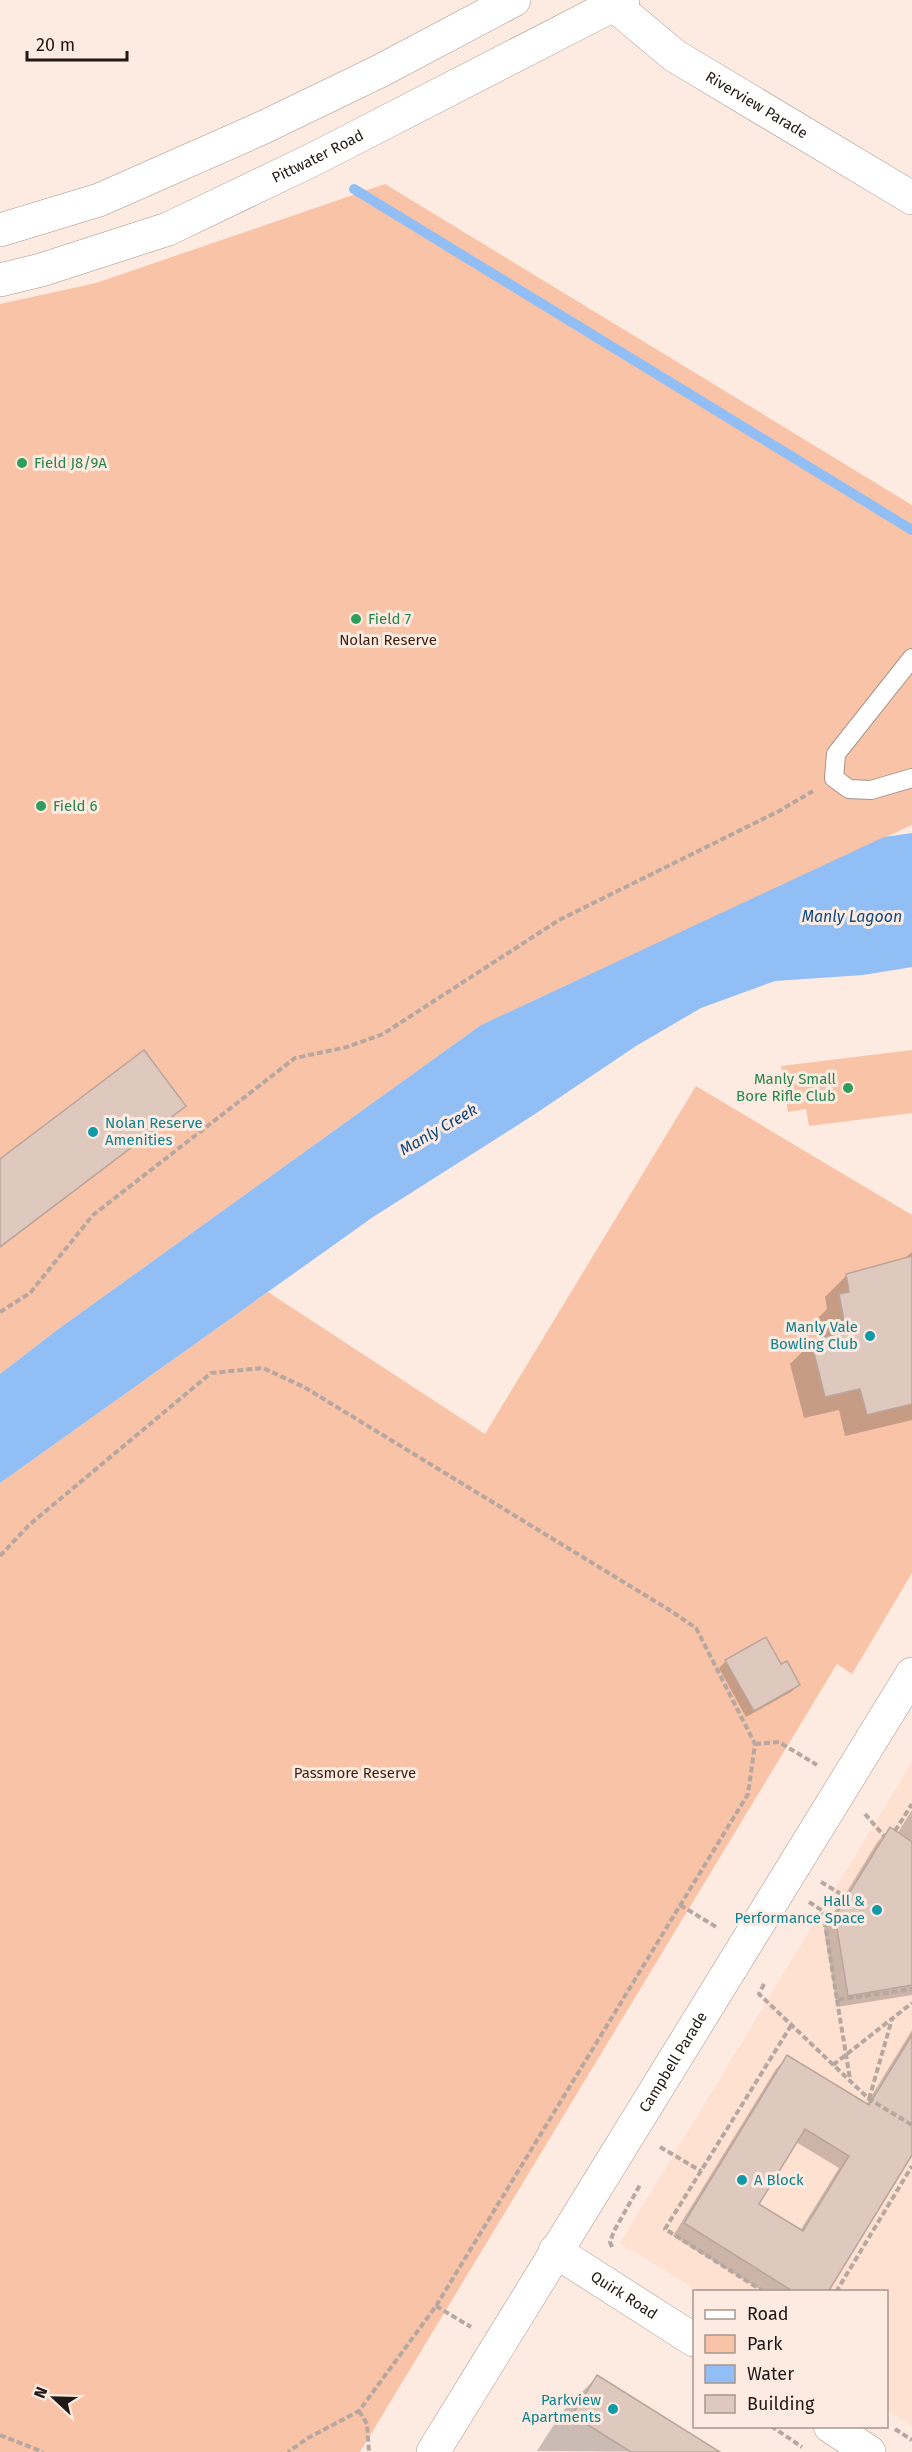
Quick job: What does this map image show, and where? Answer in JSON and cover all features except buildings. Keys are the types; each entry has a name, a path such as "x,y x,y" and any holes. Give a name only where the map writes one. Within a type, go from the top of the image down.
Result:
{"street":[{"path":"0,230 99,200 262,128 380,71 514,0"},
{"name":"Riverview Parade","path":"616,2 675,56 912,198"},
{"name":"Pittwater Road","path":"0,280 40,270 168,229 316,158 616,2"},
{"name":"Campbell Parade","path":"433,2452 912,1674"},
{"name":"Quirk Road","path":"555,2252 693,2339"},
{"path":"832,2428 869,2452"}],"lane":[{"path":"912,658 836,754 834,778 849,789 871,790 912,778"}],"path":[{"path":"0,1312 30,1293 93,1215 295,1058 347,1047 383,1034 559,920 779,811 834,778"},
{"path":"0,1556 29,1525 211,1373 263,1368 304,1387 696,1628 755,1744 748,1794 435,2306 359,2411 308,2438 288,2452"},
{"path":"755,1744 779,1742 845,1783"},
{"path":"895,1831 912,1804"},
{"path":"782,1885 823,1911 850,2081"},
{"path":"680,1905 745,1945"},
{"path":"764,1983 759,1994 869,2099 912,2125"},
{"path":"837,2000 912,1989"},
{"path":"833,2065 912,2003"},
{"path":"869,2099 892,2018"},
{"path":"761,2290 665,2229 792,2024"},
{"path":"630,2129 701,2171"},
{"path":"656,2158 662,2148"},
{"path":"837,2290 912,2166"},
{"path":"615,2256 610,2242 614,2231 644,2179"},
{"path":"359,2411 367,2424 369,2452"},
{"path":"888,2425 912,2440"},
{"path":"773,2428 810,2452"},
{"path":"0,2435 43,2452"}],"shaded area":[{"path":"912,1762 912,2426 888,2411 888,2290 696,2290 620,2243"}],"green space":[{"name":"Nolan Reserve","path":"385,184 912,505 912,825 481,1025 57,1330 0,1374 0,304 96,283"},
{"name":"Manly Small Bore Rifle Club","path":"912,1050 912,1113 809,1126 806,1109 788,1112 781,1066"},
{"name":"Passmore Reserve","path":"696,1086 912,1215 912,1573 852,1674 837,1664 360,2452 0,2452 0,1483 268,1292 485,1434"}],"water":[{"name":"Manly Lagoon","path":"912,833 912,967 863,975 775,981 701,1008 636,1046 535,1114 373,1217 0,1483 0,1374 57,1330 481,1025 884,837"}],"waterway":[{"path":"354,189 912,530"}],"place":[{"name":"Field J8/9A","path":"22,463"},
{"name":"Field 7","path":"356,619"},
{"name":"Field 6","path":"41,806"},
{"name":"Manly Small Bore Rifle Club","path":"848,1088"},
{"name":"Nolan Reserve Amenities","path":"93,1132"},
{"name":"Manly Vale Bowling Club","path":"870,1336"},
{"name":"Hall & Performance Space","path":"877,1910"},
{"name":"A Block","path":"742,2180"},
{"name":"Parkview Apartments","path":"613,2409"}],"water label":[{"name":"Manly Creek","path":"438,1129"}]}
